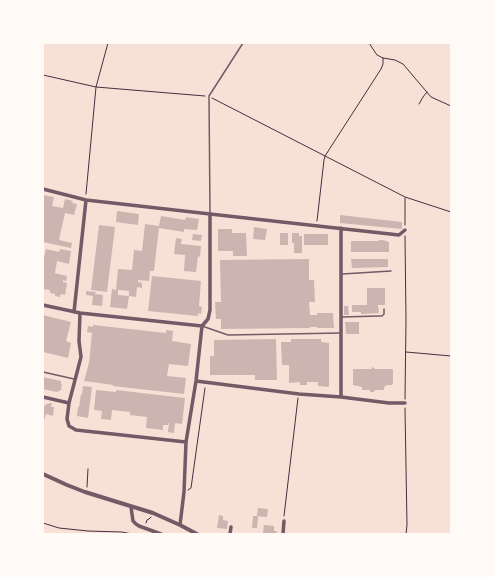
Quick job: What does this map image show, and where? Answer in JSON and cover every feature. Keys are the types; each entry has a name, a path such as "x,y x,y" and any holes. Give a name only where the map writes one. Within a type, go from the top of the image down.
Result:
{"street":[{"path":"43,189 86,200 399,235 405,230"},
{"path":"74,312 86,200"},
{"path":"180,525 184,492 186,442 196,381 202,326 208,320 210,310 210,214"},
{"path":"341,228 341,397"},
{"path":"43,305 80,313 202,326"},
{"path":"80,313 79,341 81,357 69,403 67,419 69,426 76,430 186,442"},
{"path":"196,381 299,394 389,403 405,403"},
{"path":"43,397 69,403"},
{"path":"43,474 85,492 153,513 197,534"},
{"path":"131,507 133,520 136,524 161,534"},
{"path":"283,534 284,521"},
{"path":"230,534 231,527"}],"lane":[{"path":"210,214 209,96 243,43"},
{"path":"340,274 390,271"},
{"path":"341,317 382,316 384,314 384,309"},
{"path":"202,326 228,335 340,333"},
{"path":"43,372 76,379"}],"path":[{"path":"86,200 96,86 108,43"},
{"path":"369,43 377,55 403,64 431,96 451,106"},
{"path":"317,226 325,156 377,75 383,58"},
{"path":"43,75 96,86 209,96 406,198 451,212"},
{"path":"419,104 427,92"},
{"path":"406,198 406,534"},
{"path":"406,351 451,356"},
{"path":"184,492 191,488 206,383"},
{"path":"284,521 299,394"},
{"path":"85,492 87,486 88,469"},
{"path":"151,530 152,525 146,523 146,521 153,513"},
{"path":"43,523 88,531 122,532 132,534"}],"building":[{"path":"43,195 54,197 52,206 63,208 65,199 73,201 72,203 77,204 74,215 65,213 59,240 72,243 71,248 43,242"},
{"path":"117,211 139,214 138,225 116,222"},
{"path":"340,215 402,222 402,229 340,223"},
{"path":"161,216 185,220 186,217 199,219 197,230 184,229 184,232 159,228 154,271 150,271 149,281 138,280 138,282 142,283 142,288 137,287 136,297 129,296 127,309 110,307 112,289 116,290 118,269 132,270 134,250 142,251 145,224 159,226","holes":["118,290 129,291 129,296 118,295"]},
{"path":"99,225 115,227 107,292 91,290"},
{"path":"254,227 267,229 265,240 253,239"},
{"path":"218,229 232,229 232,233 246,233 247,256 233,256 233,251 218,251"},
{"path":"280,233 288,233 288,245 280,245"},
{"path":"292,233 299,233 299,236 302,236 302,253 294,253"},
{"path":"193,234 202,235 201,241 192,240"},
{"path":"304,234 328,234 328,245 304,245"},
{"path":"176,238 182,239 181,244 201,246 196,272 184,271 185,255 174,254"},
{"path":"379,240 389,242 389,252 351,252 351,241"},
{"path":"46,249 59,252 60,249 71,251 69,264 57,261 55,273 67,276 66,281 63,280 63,282 67,283 65,295 61,294 60,297 50,293 50,290 43,289 43,261"},
{"path":"309,259 309,280 314,280 315,302 309,302 310,315 317,315 317,313 333,313 334,328 310,327 221,329 221,319 216,319 215,302 221,302 220,260"},
{"path":"351,259 388,259 388,267 352,268"},
{"path":"152,276 201,281 199,306 202,307 201,314 198,313 198,316 148,311"},
{"path":"367,288 385,288 385,305 378,305 379,313 361,314 361,312 352,312 352,305 367,305"},
{"path":"86,291 96,292 95,294 103,295 102,306 92,305 93,296 86,295"},
{"path":"344,306 348,306 349,315 344,315"},
{"path":"43,315 71,322 66,341 71,343 68,358 43,352"},
{"path":"345,322 359,322 359,334 346,334"},
{"path":"93,325 166,333 166,330 173,331 172,341 191,344 188,366 169,364 167,376 186,378 184,394 113,386 84,381 89,363 92,333 87,332 88,326 93,327"},
{"path":"276,339 277,380 255,380 255,375 210,375 210,356 214,356 214,340"},
{"path":"291,339 321,339 321,342 329,343 329,387 318,386 318,382 307,382 307,385 300,385 300,382 289,383 289,365 282,365 281,342 291,342"},
{"path":"373,367 375,369 392,369 392,385 387,385 384,387 384,390 375,390 374,392 370,392 370,390 362,390 362,387 353,385 353,369 371,369"},
{"path":"43,377 61,381 61,390 57,392 43,389"},
{"path":"83,386 92,387 88,418 77,416"},
{"path":"96,390 116,392 116,390 185,398 182,424 175,423 174,433 168,432 169,422 168,425 163,425 163,430 146,428 147,417 130,415 130,412 112,410 111,420 101,419 102,411 94,410"},
{"path":"52,403 51,407 54,407 53,416 46,414 43,424 43,405 46,406 46,404"},
{"path":"258,508 268,509 267,517 257,516"},
{"path":"219,515 223,516 223,520 228,521 227,529 217,528"},
{"path":"253,516 258,516 257,528 252,528"},
{"path":"264,525 274,526 274,531 277,531 276,534 263,533"}]}
